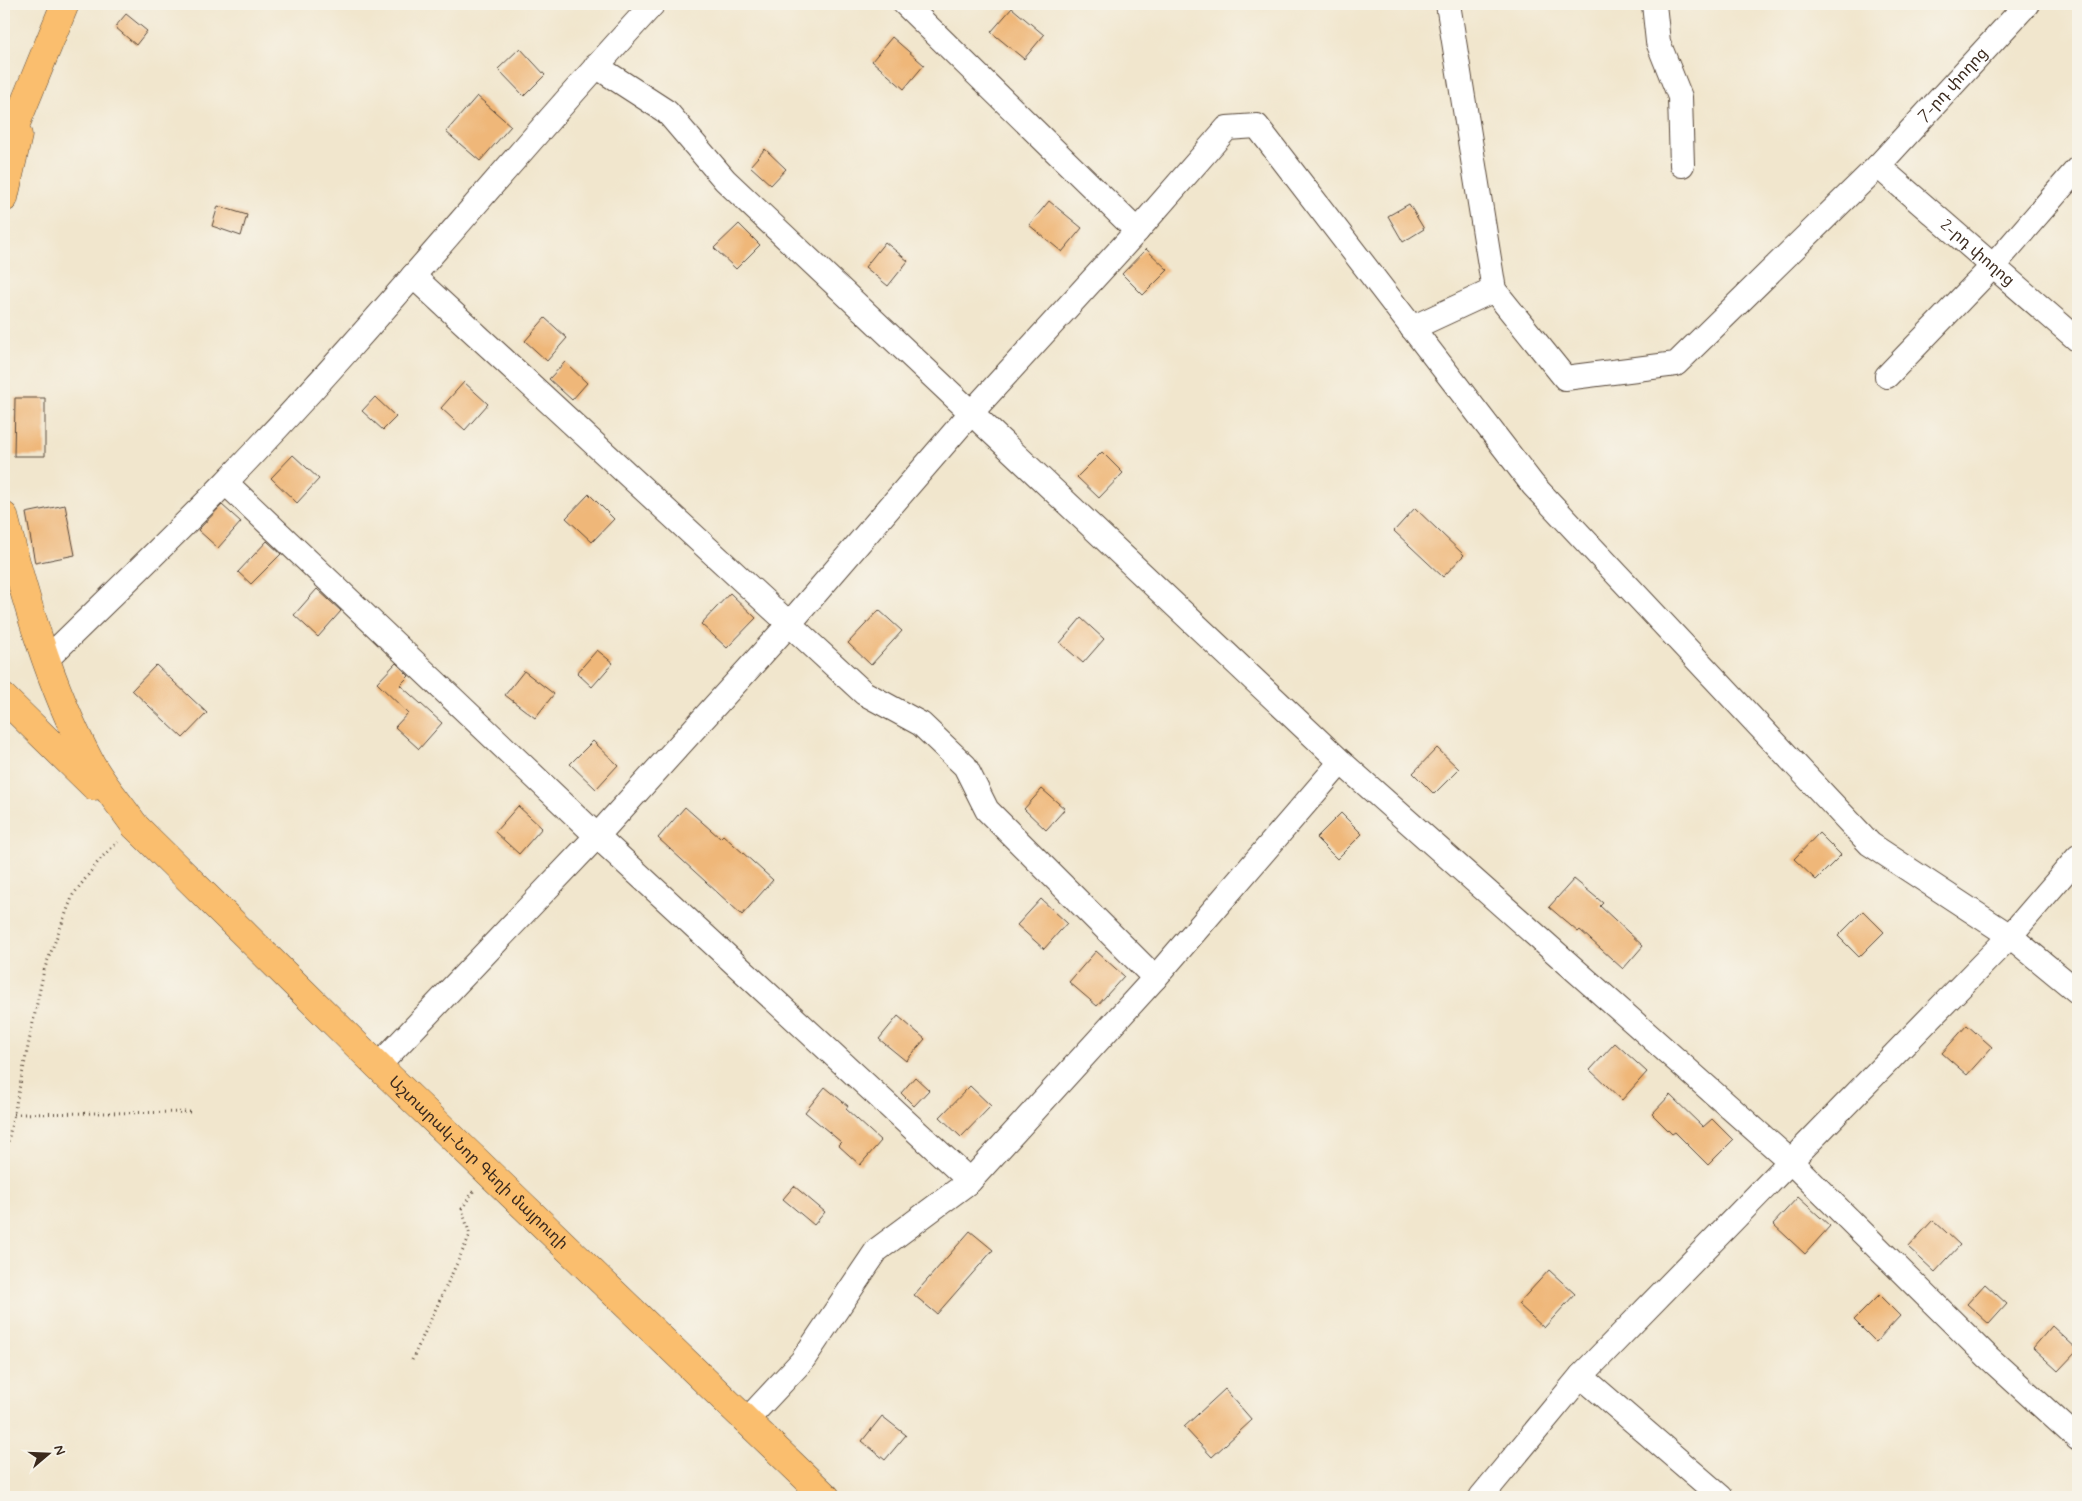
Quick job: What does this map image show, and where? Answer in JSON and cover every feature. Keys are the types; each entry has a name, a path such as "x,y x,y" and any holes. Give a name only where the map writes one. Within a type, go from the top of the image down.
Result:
{"main road":[{"path":"4,153 65,4"},
{"path":"4,198 28,97"},
{"path":"4,516 23,591 46,660 68,717 90,762 135,826"},
{"path":"4,698 135,826"},
{"path":"4,704 28,721"},
{"name":"Աշտարակ-Նոր Գեղի մայրուղի","path":"135,826 378,1066 826,1497"}],"street":[{"path":"46,660 226,483 413,276 596,66 653,4"},
{"path":"905,4 1137,231"},
{"path":"1412,328 1494,290 1448,4"},
{"path":"1654,4 1658,42 1680,96 1682,165"},
{"name":"7-րդ փողոց","path":"1494,290 1565,378 1676,364 1878,166 2027,4"},
{"path":"596,66 667,112 724,180 1341,762 1789,1160 1988,1357 2078,1439"},
{"path":"378,1066 597,836 790,624 971,413 1137,231 1227,128 1257,126 1533,485 1870,844 2010,936 2078,992"},
{"name":"2-րդ փողոց","path":"1878,166 2078,340"},
{"path":"1887,376 1992,266 2078,168"},
{"path":"413,276 864,693 921,724 965,766 987,810 1155,978"},
{"path":"226,483 597,836 970,1181"},
{"path":"746,1421 802,1361 876,1250 970,1181 1155,978 1341,762"},
{"path":"1481,1497 1581,1376 1789,1160 2010,936 2078,858"},
{"path":"1581,1376 1721,1497"}],"path":[{"path":"4,1161 44,970 73,895 101,858 135,826"},
{"path":"14,1114 193,1112"},
{"path":"412,1360 470,1235 462,1209 486,1170"}],"building":[{"path":"1012,8 1044,35 1024,59 991,32"},
{"path":"126,14 147,31 136,45 115,27"},
{"path":"892,37 924,65 904,89 872,61"},
{"path":"520,48 545,75 524,96 498,69"},
{"path":"477,96 511,126 480,161 446,132"},
{"path":"765,149 786,169 771,185 750,166"},
{"path":"1049,201 1082,228 1062,252 1029,225"},
{"path":"1409,204 1424,229 1403,242 1388,216"},
{"path":"218,206 247,215 241,236 212,226"},
{"path":"739,224 760,245 736,269 714,248"},
{"path":"885,242 908,261 888,286 865,267"},
{"path":"1146,249 1168,270 1143,295 1122,274"},
{"path":"545,318 567,338 547,361 525,341"},
{"path":"565,362 587,383 572,400 549,379"},
{"path":"464,382 488,404 465,430 441,408"},
{"path":"375,397 396,417 383,430 362,411"},
{"path":"15,398 45,398 45,456 14,456"},
{"path":"1102,452 1123,473 1099,498 1077,477"},
{"path":"293,455 319,479 297,503 271,478"},
{"path":"589,494 614,519 592,542 566,518"},
{"path":"65,505 75,555 35,563 26,513"},
{"path":"222,505 241,522 218,548 198,530"},
{"path":"1415,508 1464,555 1443,577 1394,531"},
{"path":"267,541 281,554 251,584 238,572"},
{"path":"317,589 341,611 318,637 294,615"},
{"path":"730,593 756,618 727,648 701,624"},
{"path":"879,610 902,631 871,665 848,643"},
{"path":"1081,618 1104,639 1083,663 1060,643"},
{"path":"597,650 613,663 592,687 577,673"},
{"path":"396,663 409,676 400,685 442,723 419,749 395,727 408,713 377,683"},
{"path":"156,665 207,713 183,738 132,690"},
{"path":"524,671 554,694 535,718 505,695"},
{"path":"593,741 618,765 596,789 570,764"},
{"path":"1437,748 1459,769 1434,794 1413,773"},
{"path":"1042,789 1065,809 1046,830 1024,809"},
{"path":"518,806 542,828 519,854 495,832"},
{"path":"685,807 720,838 723,835 773,880 742,915 658,838"},
{"path":"1341,813 1362,834 1337,859 1316,838"},
{"path":"1819,833 1841,855 1816,880 1794,859"},
{"path":"1574,879 1603,903 1600,906 1643,946 1623,969 1580,930 1578,932 1549,907"},
{"path":"1041,899 1067,923 1044,949 1017,925"},
{"path":"1863,911 1884,932 1859,957 1838,936"},
{"path":"1096,951 1124,976 1097,1006 1069,982"},
{"path":"898,1016 925,1039 906,1061 879,1039"},
{"path":"1967,1025 1992,1047 1967,1075 1942,1053"},
{"path":"1615,1043 1647,1072 1622,1100 1590,1070"},
{"path":"915,1077 929,1090 914,1106 901,1093"},
{"path":"970,1086 991,1106 961,1137 940,1117"},
{"path":"825,1087 848,1106 846,1109 881,1141 860,1165 838,1145 841,1142 805,1112"},
{"path":"1670,1095 1703,1127 1712,1119 1733,1140 1708,1165 1675,1132 1672,1134 1652,1114"},
{"path":"794,1186 825,1212 814,1225 783,1199"},
{"path":"1798,1197 1830,1226 1805,1254 1773,1224"},
{"path":"1933,1220 1960,1245 1935,1272 1908,1247"},
{"path":"970,1231 993,1250 937,1314 914,1295"},
{"path":"1549,1270 1575,1294 1544,1328 1518,1304"},
{"path":"1985,1284 2007,1304 1989,1324 1967,1304"},
{"path":"1879,1295 1900,1316 1876,1342 1854,1320"},
{"path":"2052,1326 2078,1350 2058,1371 2033,1348"},
{"path":"1225,1389 1252,1420 1212,1457 1184,1427"},
{"path":"882,1416 906,1435 885,1460 862,1441"}]}
